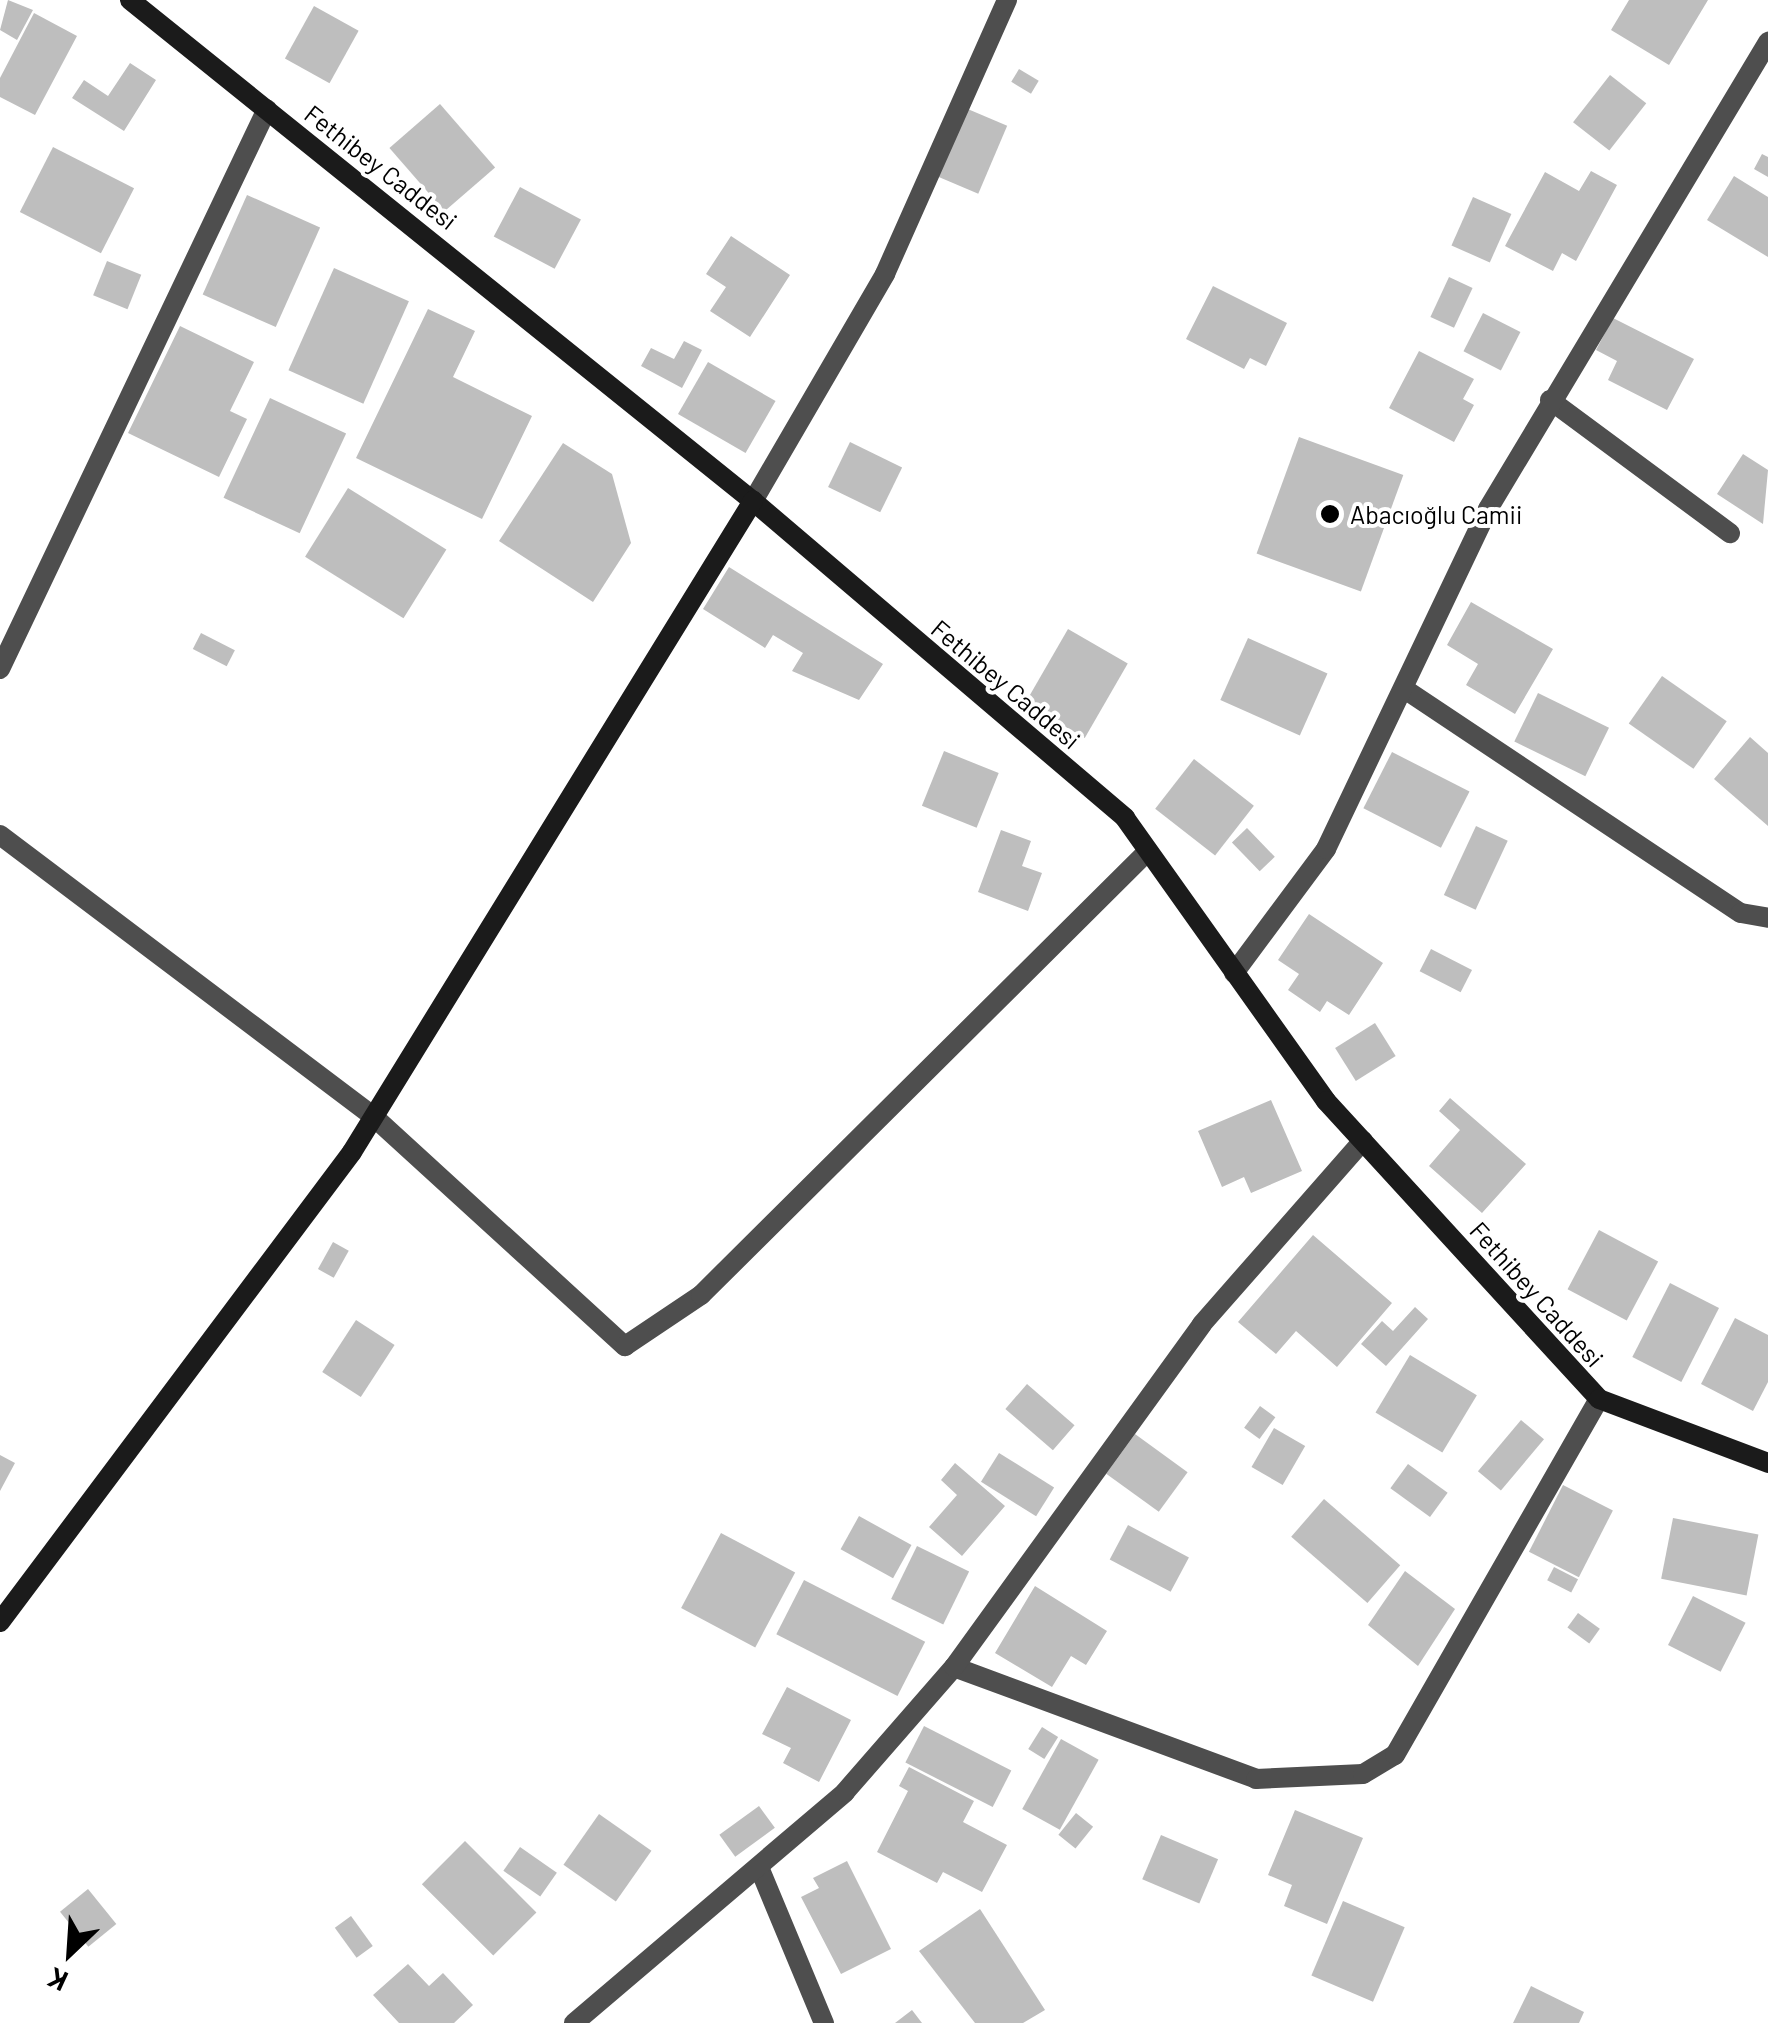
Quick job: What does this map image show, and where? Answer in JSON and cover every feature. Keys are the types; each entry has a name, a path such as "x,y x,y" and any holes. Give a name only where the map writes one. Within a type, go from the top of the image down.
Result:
{"street":[{"name":"Fethibey Caddesi","path":"130,0 753,501 1125,818 1234,972 1363,1142 1599,1399 1768,1463"},
{"path":"0,1622 374,1117 753,501 884,274 1007,0"},
{"path":"1234,972 1326,849 1406,690 1488,510 1550,400 1768,42"},
{"path":"0,669 267,108"},
{"path":"1550,400 1730,533"},
{"path":"1406,690 1741,913 1768,918"},
{"path":"0,835 374,1117 624,1346 644,1341 1148,851"},
{"path":"574,2023 761,1872 954,1667 1202,1324 1363,1142"},
{"path":"954,1667 1256,1779 1363,1774 1395,1755 1599,1399"},
{"path":"761,1872 824,2023"}],"building":[{"path":"8,0 33,10 17,40 0,30"},
{"path":"1629,0 1708,0 1669,65 1611,30"},
{"path":"314,6 359,31 330,83 285,58"},
{"path":"34,13 77,36 35,115 0,97 0,78"},
{"path":"130,63 156,80 124,131 72,98 84,80 108,96"},
{"path":"1019,69 1039,81 1031,94 1011,82"},
{"path":"1610,75 1646,103 1609,151 1573,122"},
{"path":"440,104 495,167 445,211 389,148"},
{"path":"963,107 1007,126 978,194 934,175"},
{"path":"53,147 134,188 101,253 20,212"},
{"path":"1762,154 1768,157 1768,177 1754,169"},
{"path":"1591,171 1617,185 1576,261 1562,253 1553,271 1505,246 1545,172 1579,191"},
{"path":"1734,176 1768,197 1768,257 1707,220"},
{"path":"520,187 581,219 555,269 494,236"},
{"path":"247,195 320,228 276,327 203,295"},
{"path":"1473,197 1511,214 1490,263 1451,245"},
{"path":"731,236 790,275 750,337 710,311 726,287 706,274"},
{"path":"107,261 141,275 127,309 93,295"},
{"path":"334,268 409,301 363,404 288,370"},
{"path":"1449,277 1473,288 1454,328 1430,317"},
{"path":"1213,286 1287,323 1266,366 1250,358 1244,369 1186,339"},
{"path":"428,309 475,331 453,377 532,416 482,519 356,458"},
{"path":"1483,313 1520,332 1501,370 1463,351"},
{"path":"1613,318 1694,359 1667,410 1608,380 1617,361 1596,350"},
{"path":"180,326 254,362 230,411 247,419 219,477 128,433"},
{"path":"684,341 702,350 682,388 641,366 651,348 674,359"},
{"path":"1419,351 1474,379 1463,399 1474,405 1454,442 1389,408"},
{"path":"708,362 776,401 746,453 678,414"},
{"path":"270,398 346,433 300,533 224,498"},
{"name":"Abacıoğlu Camii","path":"1299,437 1403,475 1361,591 1257,554"},
{"path":"850,442 902,467 880,512 828,487"},
{"path":"563,443 612,474 631,543 593,602 499,541"},
{"path":"1743,454 1768,470 1763,524 1717,494"},
{"path":"348,488 446,549 403,618 305,557"},
{"path":"729,567 883,664 859,700 792,671 803,653 773,635 765,648 703,609"},
{"path":"1471,602 1553,649 1515,714 1466,685 1478,664 1447,645"},
{"path":"1068,629 1128,664 1085,738 1025,703"},
{"path":"201,633 235,650 227,666 193,649"},
{"path":"1248,638 1327,673 1300,736 1220,700"},
{"path":"1662,676 1727,721 1693,769 1629,724"},
{"path":"1538,693 1609,728 1585,776 1514,742"},
{"path":"1750,737 1768,753 1768,826 1714,779"},
{"path":"944,751 999,773 977,828 922,806"},
{"path":"1392,752 1470,791 1441,848 1363,808"},
{"path":"1194,759 1254,806 1215,855 1155,809"},
{"path":"1476,826 1508,841 1476,910 1444,895"},
{"path":"1247,828 1275,857 1260,871 1232,843"},
{"path":"1001,830 1031,841 1022,866 1042,873 1028,911 978,892"},
{"path":"1309,914 1383,963 1349,1015 1327,1001 1320,1012 1288,990 1299,974 1278,960"},
{"path":"1431,949 1472,970 1461,992 1420,971"},
{"path":"1375,1023 1396,1056 1356,1081 1335,1048"},
{"path":"1450,1098 1526,1164 1482,1213 1429,1166 1460,1130 1439,1111"},
{"path":"1271,1100 1302,1171 1251,1193 1244,1177 1222,1187 1198,1131"},
{"path":"1599,1230 1658,1261 1627,1321 1568,1289"},
{"path":"1313,1235 1392,1303 1337,1367 1296,1331 1276,1354 1238,1322"},
{"path":"333,1242 349,1251 334,1278 318,1269"},
{"path":"1670,1283 1719,1308 1681,1382 1632,1357"},
{"path":"1415,1307 1428,1319 1386,1366 1361,1344 1382,1321 1393,1331"},
{"path":"1735,1318 1768,1335 1768,1382 1753,1411 1701,1384"},
{"path":"356,1320 395,1345 361,1397 322,1372"},
{"path":"1410,1355 1477,1395 1442,1453 1375,1412"},
{"path":"1027,1384 1075,1425 1053,1450 1005,1409"},
{"path":"1260,1406 1275,1417 1260,1439 1244,1428"},
{"path":"1521,1420 1544,1439 1501,1491 1478,1471"},
{"path":"1274,1428 1305,1446 1283,1485 1252,1467"},
{"path":"1135,1434 1188,1472 1159,1512 1106,1474"},
{"path":"999,1453 1054,1487 1036,1516 981,1482"},
{"path":"0,1455 15,1463 0,1491"},
{"path":"955,1463 1005,1506 962,1556 929,1527 957,1495 941,1480"},
{"path":"1408,1464 1448,1493 1430,1517 1390,1488"},
{"path":"1563,1485 1613,1510 1579,1577 1529,1552"},
{"path":"1324,1499 1400,1565 1367,1603 1291,1537"},
{"path":"859,1516 911,1545 893,1578 841,1549"},
{"path":"1673,1518 1758,1535 1747,1595 1661,1579"},
{"path":"1128,1525 1189,1557 1171,1592 1110,1559"},
{"path":"721,1533 795,1572 755,1647 681,1608"},
{"path":"917,1546 969,1571 943,1624 891,1599"},
{"path":"1554,1567 1578,1579 1571,1593 1547,1580"},
{"path":"1405,1571 1455,1609 1418,1666 1368,1625"},
{"path":"804,1580 925,1642 897,1696 776,1634"},
{"path":"1035,1586 1107,1631 1086,1665 1071,1656 1052,1687 995,1653"},
{"path":"1693,1596 1746,1623 1721,1672 1668,1645"},
{"path":"1578,1613 1600,1629 1589,1643 1567,1628"},
{"path":"787,1687 851,1720 819,1782 783,1763 791,1748 762,1734"},
{"path":"924,1726 1011,1770 993,1807 905,1763"},
{"path":"1042,1727 1058,1737 1044,1759 1028,1749"},
{"path":"1061,1739 1099,1760 1060,1830 1022,1809"},
{"path":"909,1767 974,1801 963,1822 1007,1845 982,1892 943,1872 937,1883 877,1852 908,1791 899,1786"},
{"path":"759,1806 775,1828 735,1857 719,1835"},
{"path":"1295,1810 1363,1838 1327,1924 1284,1906 1292,1885 1268,1875"},
{"path":"1076,1813 1093,1827 1075,1849 1058,1835"},
{"path":"599,1814 651,1851 616,1901 563,1865"},
{"path":"1161,1835 1218,1859 1199,1903 1142,1879"},
{"path":"465,1841 536,1912 493,1956 422,1884"},
{"path":"520,1847 557,1873 540,1897 503,1871"},
{"path":"847,1861 891,1949 841,1974 801,1897 819,1888 813,1878"},
{"path":"88,1889 116,1924 88,1947 60,1912"},
{"path":"1343,1901 1405,1927 1373,2002 1311,1976"},
{"path":"980,1909 1045,2010 1023,2023 975,2023 919,1951"},
{"path":"351,1916 373,1946 357,1958 335,1928"},
{"path":"408,1964 429,1986 443,1973 473,2005 454,2023 399,2023 373,1995"},
{"path":"1531,1986 1584,2012 1579,2023 1513,2023"},
{"path":"912,2010 922,2023 895,2023"}],"place":[{"name":"Abacıoğlu Camii","path":"1330,514"}]}
